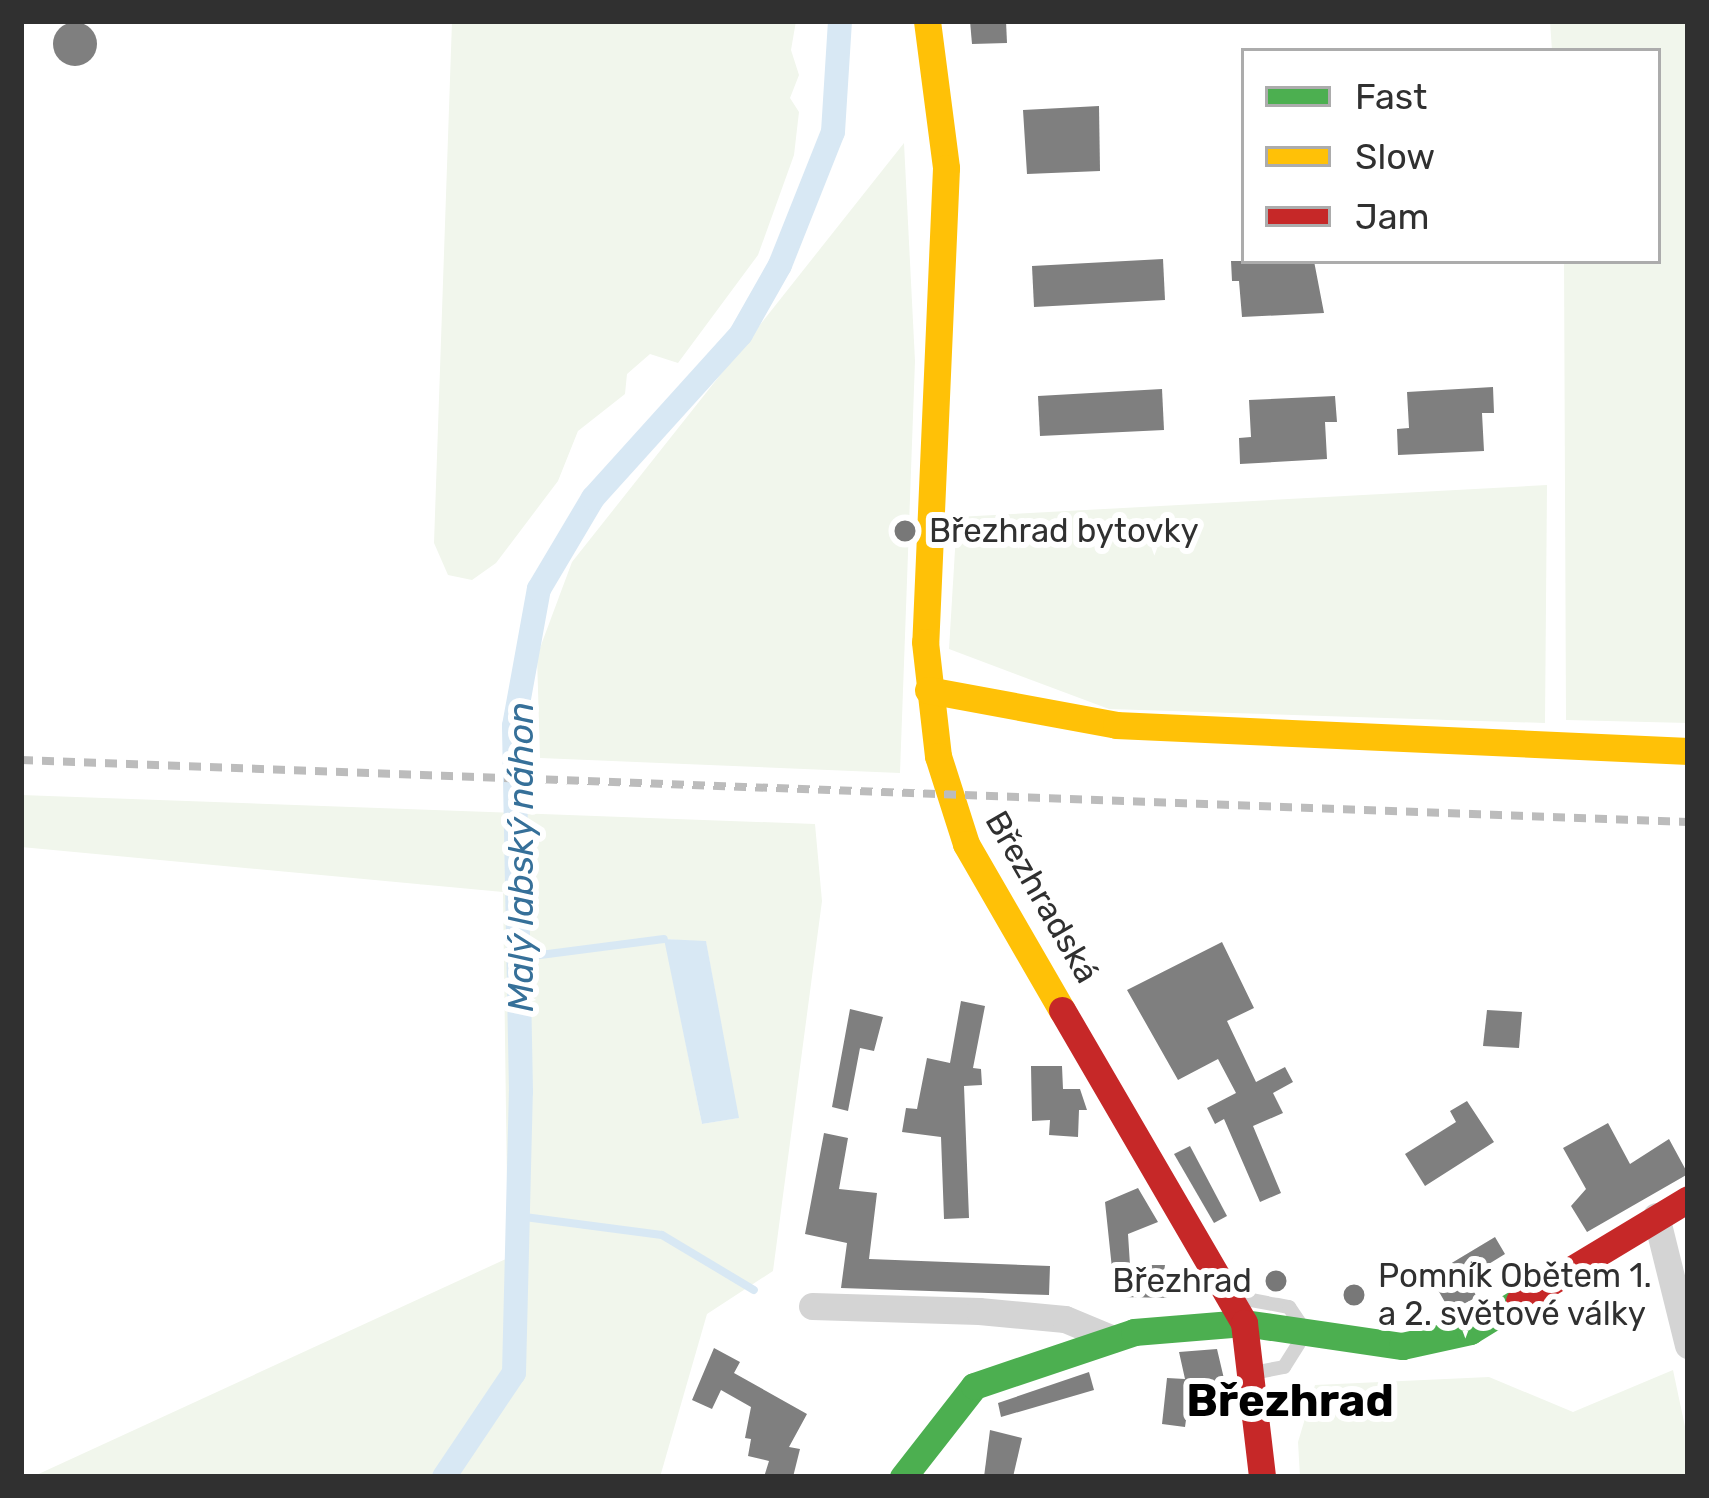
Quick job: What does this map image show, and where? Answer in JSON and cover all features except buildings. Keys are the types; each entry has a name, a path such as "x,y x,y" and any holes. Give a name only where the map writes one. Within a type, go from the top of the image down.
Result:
{"street":[{"name":"Březhradská","path":"927,21 946,168 925,642 928,690 947,795 967,844 1244,1323 1254,1373 1262,1477"},
{"path":"928,690 1116,725 1688,752"},
{"path":"903,1477 974,1386 1134,1332 1244,1323 1402,1346 1470,1331 1688,1198"},
{"path":"1656,1216 1688,1346"},
{"path":"812,1306 979,1311 1064,1319 1113,1339"}],"lane":[{"path":"1228,1296 1289,1307 1306,1332 1283,1367 1254,1373"}],"shaded area":[{"path":"452,21 796,21 791,50 799,75 790,98 799,112 794,155 758,255 678,363 650,354 627,374 625,394 578,431 558,481 496,563 472,580 448,575 434,543"},
{"path":"1550,21 1688,21 1688,723 1566,720 1564,264 1661,264 1661,48 1552,48"},
{"path":"904,143 915,361 900,773 540,758 537,656 572,562"},
{"path":"1547,485 1545,723 1109,709 949,649 957,517"},
{"path":"21,795 815,824 822,901 773,1271 707,1314 660,1477 32,1477 508,1258 503,892 21,847","holes":["665,939 706,942 738,1118 702,1124"]},
{"path":"1673,1370 1688,1441 1688,1477 1300,1477 1298,1442 1315,1385 1489,1377 1573,1412"}],"water":[{"path":"664,939 706,941 739,1118 702,1124"}],"waterway":[{"name":"Malý labský náhon","path":"444,1477 514,1373 521,1092 514,726 539,589 593,498 741,334 780,265 833,132 840,21"},
{"path":"517,958 664,939"},
{"path":"517,1216 662,1235 754,1290"}],"railway":[{"path":"21,760 1688,822"}],"traffic: fast":[{"path":"903,1477 974,1386 1134,1332 1244,1323 1402,1346 1470,1331 1519,1301"}],"traffic: slow":[{"path":"927,21 946,168 925,642 938,756 966,844 1062,1010"},
{"path":"928,690 1116,725 1688,751"}],"traffic: jam":[{"path":"1062,1010 1244,1323 1262,1477"},
{"path":"1519,1301 1688,1199"}],"place":[{"name":"Březhrad bytovky","path":"905,531"},
{"name":"Březhrad","path":"1276,1281"},
{"name":"Pomník Obětem 1. a 2. světové války","path":"1354,1295"}],"district":[{"name":"Březhrad","path":"1290,1401"}]}
